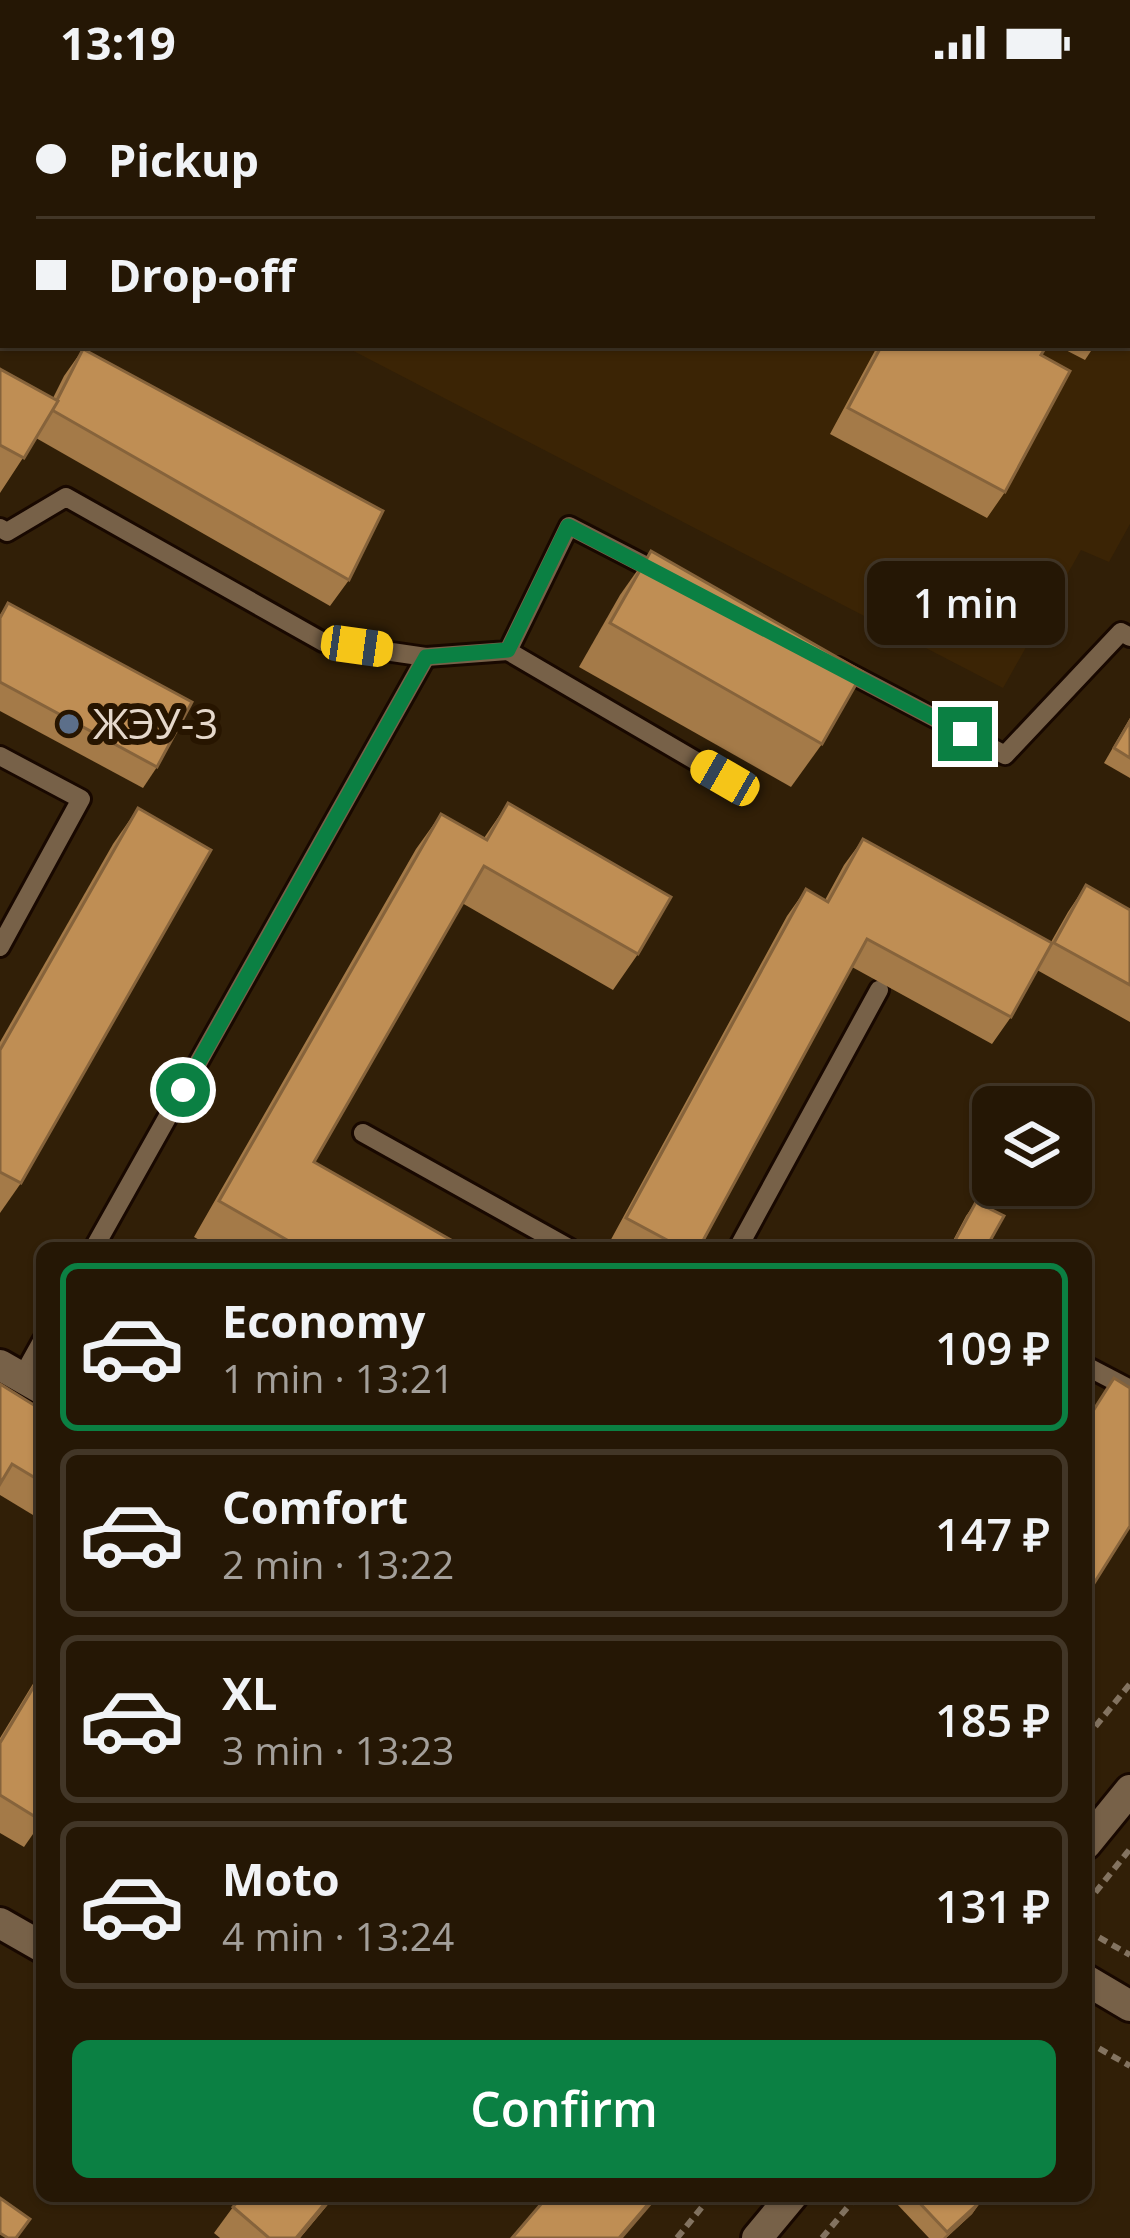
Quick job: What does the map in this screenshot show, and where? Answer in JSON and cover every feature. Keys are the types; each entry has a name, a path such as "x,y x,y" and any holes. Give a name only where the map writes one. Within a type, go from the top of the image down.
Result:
{"street":[{"path":"1092,1837 1130,1790"},
{"path":"0,1923 36,1944"},
{"path":"1092,1984 1130,2006"},
{"path":"757,2238 787,2202"}],"lane":[{"path":"0,528 7,532 66,497 323,641 426,657 508,650 725,778"},
{"path":"508,650 568,526 672,580"},
{"path":"818,656 1005,755 1121,632 1130,637"},
{"path":"97,1242 426,657"},
{"path":"0,756 81,799 0,947"},
{"path":"741,1242 879,990"},
{"path":"363,1133 558,1242"},
{"path":"1092,1369 1130,1389"}],"path":[{"path":"1092,1731 1130,1684"},
{"path":"1092,1896 1130,1849"},
{"path":"1092,1933 1130,1955"},
{"path":"1092,2044 1130,2066"},
{"path":"676,2238 706,2202"},
{"path":"823,2238 852,2202"}],"shaded area":[{"path":"348,348 1130,348 1130,524 1109,562 1081,550 1003,688"}],"building":[{"path":"880,348 1045,348 1041,355 1070,371 1005,492 848,408"},
{"path":"83,349 383,511 349,580 52,410"},
{"path":"0,369 58,401 24,458 0,445"},
{"path":"651,551 863,672 822,744 610,623"},
{"path":"8,603 192,702 157,767 0,682 0,618"},
{"path":"1130,721 1130,758 1114,748"},
{"path":"508,803 671,897 638,954 484,866 314,1162 454,1242 291,1242 219,1201 441,814 487,840"},
{"path":"138,808 211,850 21,1183 0,1172 0,1050"},
{"path":"863,839 1052,943 1011,1017 867,939 702,1242 671,1242 626,1218 806,889 828,902"},
{"path":"1086,885 1130,910 1130,985 1054,943"},
{"path":"974,1206 1004,1216 989,1242 954,1242"},
{"path":"1114,1378 1130,1388 1130,1526 1092,1586 1092,1413"},
{"path":"0,1384 36,1406 36,1478 12,1464 0,1484"},
{"path":"36,1683 36,1817 0,1795 0,1743"},
{"path":"0,2198 30,2219 16,2238 0,2233"},
{"path":"237,2202 326,2202 296,2238 269,2238 233,2207"},
{"path":"543,2202 650,2202 619,2238 512,2238"},
{"path":"919,2202 980,2202 947,2232"}],"place":[{"name":"ЖЭУ-3","path":"69,724"}],"route":[{"path":"183,1090 426,657 508,650 568,526 965,734"}]}
